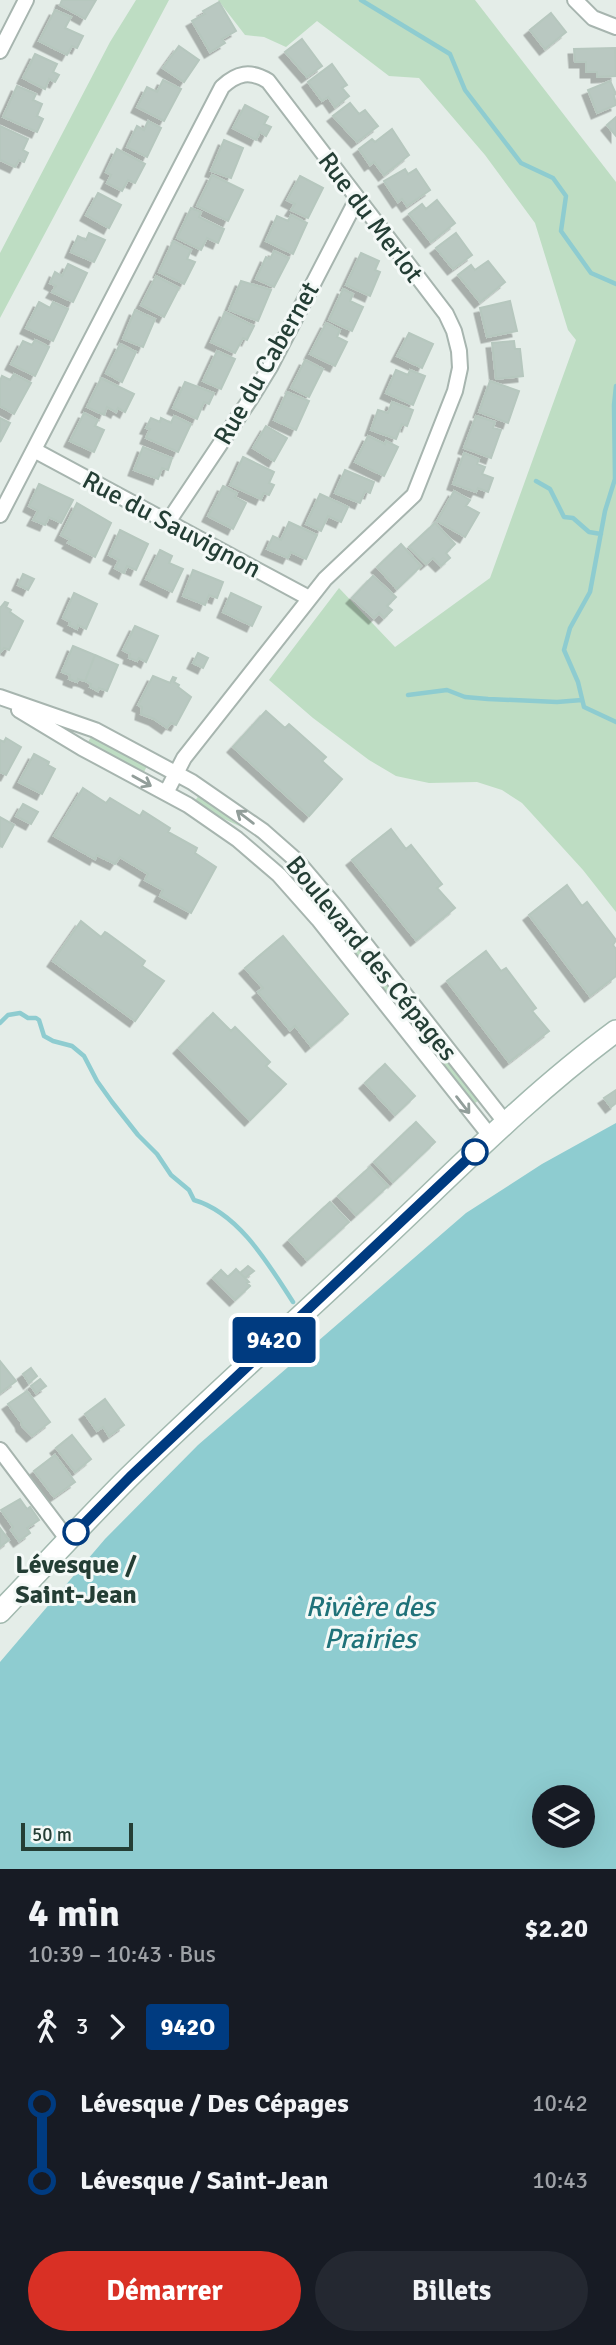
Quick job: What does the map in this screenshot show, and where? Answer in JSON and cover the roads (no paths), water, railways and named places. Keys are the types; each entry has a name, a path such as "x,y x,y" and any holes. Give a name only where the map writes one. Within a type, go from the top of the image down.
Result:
{"street":[{"path":"0,51 26,0"},
{"path":"575,0 593,19 616,27"},
{"name":"Rue du Merlot","path":"0,515 222,87 232,77 245,73 268,81 446,314 454,331 460,368 455,391 414,495 325,579 309,598 184,758 166,793"},
{"name":"Rue du Cabernet","path":"168,523 270,367 357,199"},
{"name":"Rue du Sauvignon","path":"34,450 309,598"},
{"name":"Boulevard des Cépages","path":"0,698 95,730 176,773 239,813 297,862 337,908 498,1129"},
{"name":"Boulevard des Cépages","path":"0,698 82,748 215,822 263,860 288,884 498,1129"},
{"path":"0,1612 130,1477 498,1129 551,1082 616,1031"},
{"path":"0,1450 68,1540"}],"water":[{"name":"Rivière des Prairies","path":"616,1123 616,1869 0,1869 0,1662 105,1539 198,1445 466,1213 542,1164"}],"waterway":[{"path":"361,0 450,54 465,90 521,163 553,178 566,196 561,231 591,273 616,284"},
{"path":"616,386 615,479 605,511 590,592 570,628 564,650 578,682 584,707 616,722"},
{"path":"536,481 550,489 564,517 573,518 589,532 601,534"},
{"path":"408,695 447,690 465,697 488,699 557,702 582,700"},
{"path":"0,1023 8,1015 20,1013 28,1018 36,1018 44,1036 72,1046 84,1056 112,1102 157,1154 171,1175 189,1190 194,1200 225,1216 239,1228 263,1257 293,1302"}],"place":[{"name":"Lévesque / Saint-Jean","path":"76,1532"}]}
